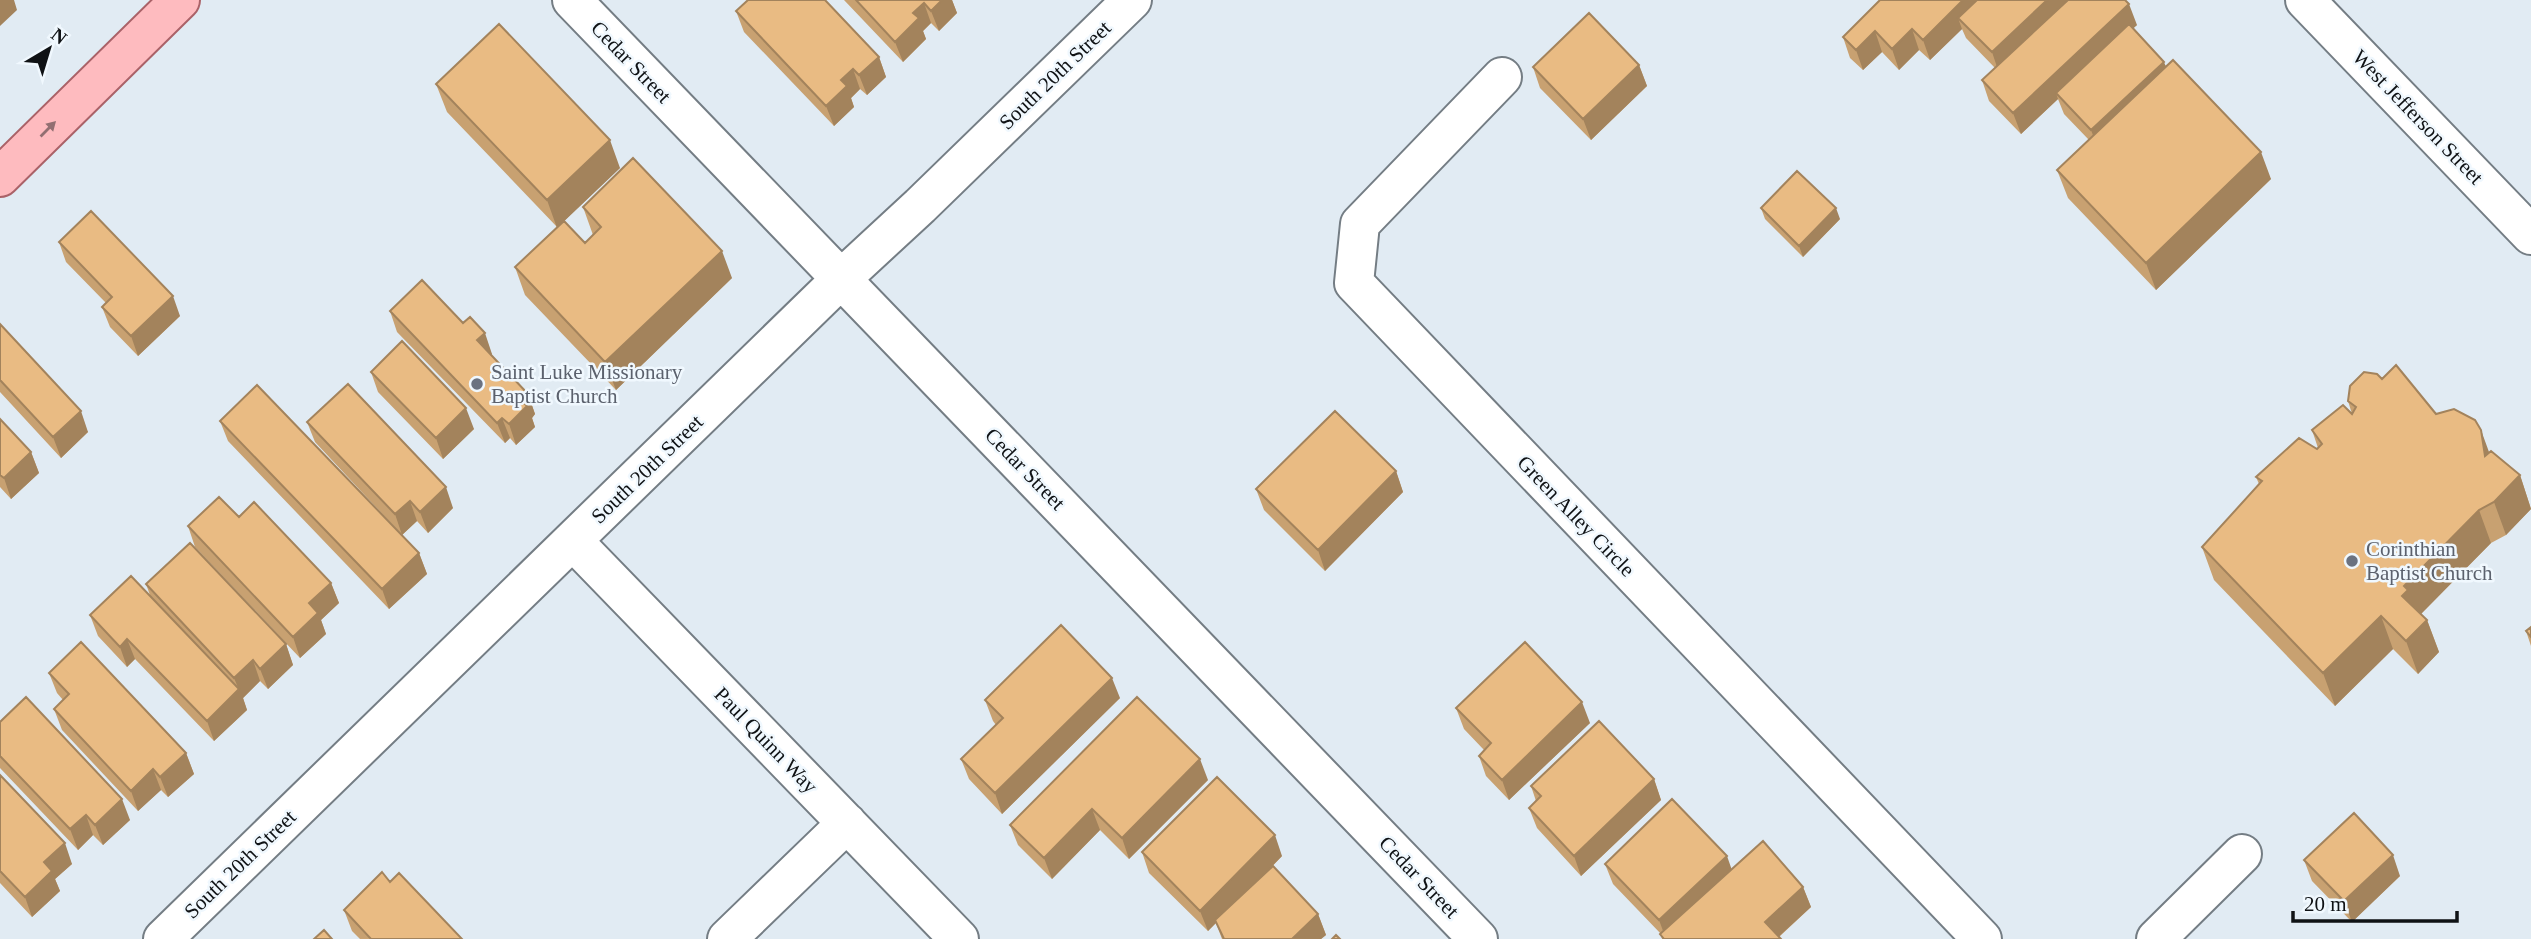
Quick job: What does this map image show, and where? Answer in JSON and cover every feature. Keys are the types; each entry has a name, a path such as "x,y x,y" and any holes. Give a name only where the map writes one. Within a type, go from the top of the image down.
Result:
{"main road":[{"path":"0,177 180,0"}],"street":[{"name":"Cedar Street","path":"572,0 1478,939"},
{"name":"South 20th Street","path":"163,939 841,279 1132,0"},
{"name":"West Jefferson Street","path":"2305,0 2531,235"},
{"name":"Green Alley Circle","path":"1502,77 1360,224 1354,283 1982,939"},
{"name":"Paul Quinn Way","path":"573,541 959,939"},
{"path":"727,939 847,823"},
{"path":"2156,939 2242,854"}],"building":[{"path":"748,0 825,0 879,57 859,75 853,69 841,80 847,86 826,106 736,11"},
{"path":"856,0 942,0 931,11 924,3 913,13 919,18 895,42"},
{"path":"1880,0 1963,0 1923,40 1912,29 1892,49 1875,31 1856,50 1843,37"},
{"path":"1977,0 2047,0 1992,52 1958,18"},
{"path":"2068,0 2125,0 2129,4 2013,113 1982,80"},
{"path":"1589,13 1639,65 1583,119 1533,67"},
{"path":"499,24 610,140 547,200 436,84"},
{"path":"2129,24 2164,62 2091,130 2056,93"},
{"path":"2173,60 2261,152 2146,263 2057,170"},
{"path":"633,158 722,251 605,362 515,267 564,221 585,243 601,227 583,207"},
{"path":"1797,171 1836,208 1799,246 1761,208"},
{"path":"91,211 173,296 131,336 102,307 112,297 59,242"},
{"name":"Saint Luke Missionary Baptist Church","path":"422,280 463,323 470,317 485,333 477,340 528,394 521,400 527,406 509,424 502,418 497,423 390,311"},
{"path":"0,324 81,411 53,437 0,380"},
{"path":"402,341 466,408 436,438 371,372"},
{"name":"Corinthian Baptist Church","path":"2396,365 2436,414 2454,409 2475,420 2481,430 2485,456 2491,451 2520,475 2494,502 2479,510 2404,586 2408,590 2402,596 2427,620 2406,641 2381,616 2323,673 2202,547 2262,481 2256,477 2299,438 2317,449 2322,444 2312,430 2343,405 2352,414 2356,407 2348,401 2350,386 2364,372 2377,374 2382,379"},
{"path":"348,384 446,487 420,512 410,501 395,514 307,422"},
{"path":"257,385 419,553 382,589 220,421"},
{"path":"1335,411 1396,471 1318,550 1256,489"},
{"path":"0,419 31,452 4,478 0,475"},
{"path":"219,497 239,517 254,502 331,583 309,603 318,613 293,637 188,526"},
{"path":"190,543 286,644 260,669 253,660 234,678 146,584"},
{"path":"131,576 239,689 207,721 127,639 120,647 90,615"},
{"path":"1061,625 1112,678 995,793 961,759 1003,718 985,700"},
{"path":"81,642 186,753 160,777 153,769 131,791 54,709 69,694 49,673"},
{"path":"1525,642 1582,702 1502,780 1479,756 1491,743 1456,708"},
{"path":"26,697 122,799 95,825 86,815 70,829 0,756 0,722"},
{"path":"1137,697 1200,759 1122,838 1092,809 1044,858 1010,825"},
{"path":"1599,721 1654,779 1574,856 1529,808 1541,796 1531,786"},
{"path":"0,775 65,843 44,862 52,871 25,897 0,871"},
{"path":"1217,777 1275,835 1200,911 1142,852"},
{"path":"1672,799 1727,856 1659,920 1605,864"},
{"path":"2354,813 2393,855 2344,901 2304,860"},
{"path":"1763,841 1803,887 1765,922 1781,939 1664,939 1660,934"},
{"path":"1273,866 1318,914 1292,939 1224,939 1215,920"},
{"path":"382,872 390,882 399,873 462,939 371,939 344,910"},
{"path":"324,930 332,939 314,939"}],"place":[{"name":"Saint Luke Missionary Baptist Church","path":"477,384"},
{"name":"Corinthian Baptist Church","path":"2352,561"}]}
